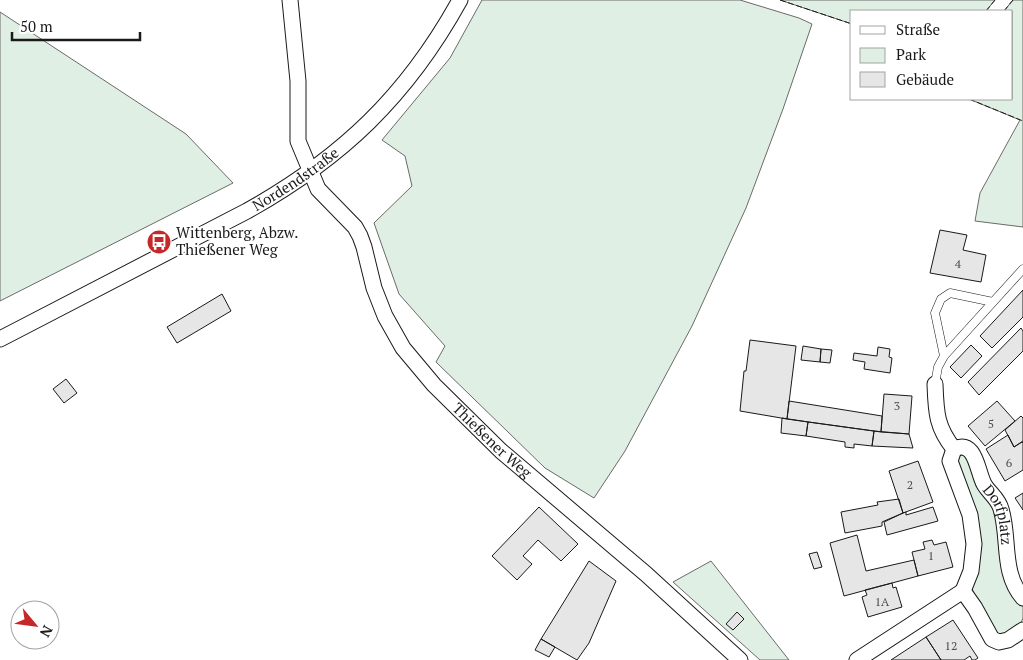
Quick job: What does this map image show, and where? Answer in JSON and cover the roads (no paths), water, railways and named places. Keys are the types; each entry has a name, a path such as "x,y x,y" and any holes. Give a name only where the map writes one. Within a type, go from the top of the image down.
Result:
{"street":[{"name":"Thießener Weg","path":"290,0 298,81 298,141 315,183 322,194 354,227 360,236 374,288 393,333 403,348 434,385 501,452 646,574 740,660"},
{"name":"Nordendstraße","path":"0,339 247,211 311,171 348,141 392,98 435,42 460,0"},
{"path":"936,384 937,420 954,449"},
{"name":"Dorfplatz","path":"963,591 971,571 974,544 970,515 950,460 954,449 959,447 965,447 970,451 979,467 983,482 998,500 1003,519 1006,553 1011,575 1023,598"},
{"path":"857,660 963,591 992,639 999,642 1008,640 1023,630"}],"lane":[{"path":"936,384 938,367 944,356 1023,269"},
{"path":"944,356 935,313 941,299 950,293 993,302"}],"place":[{"name":"Wittenberg, Abzw. Thießener Weg","path":"159,242"}]}
